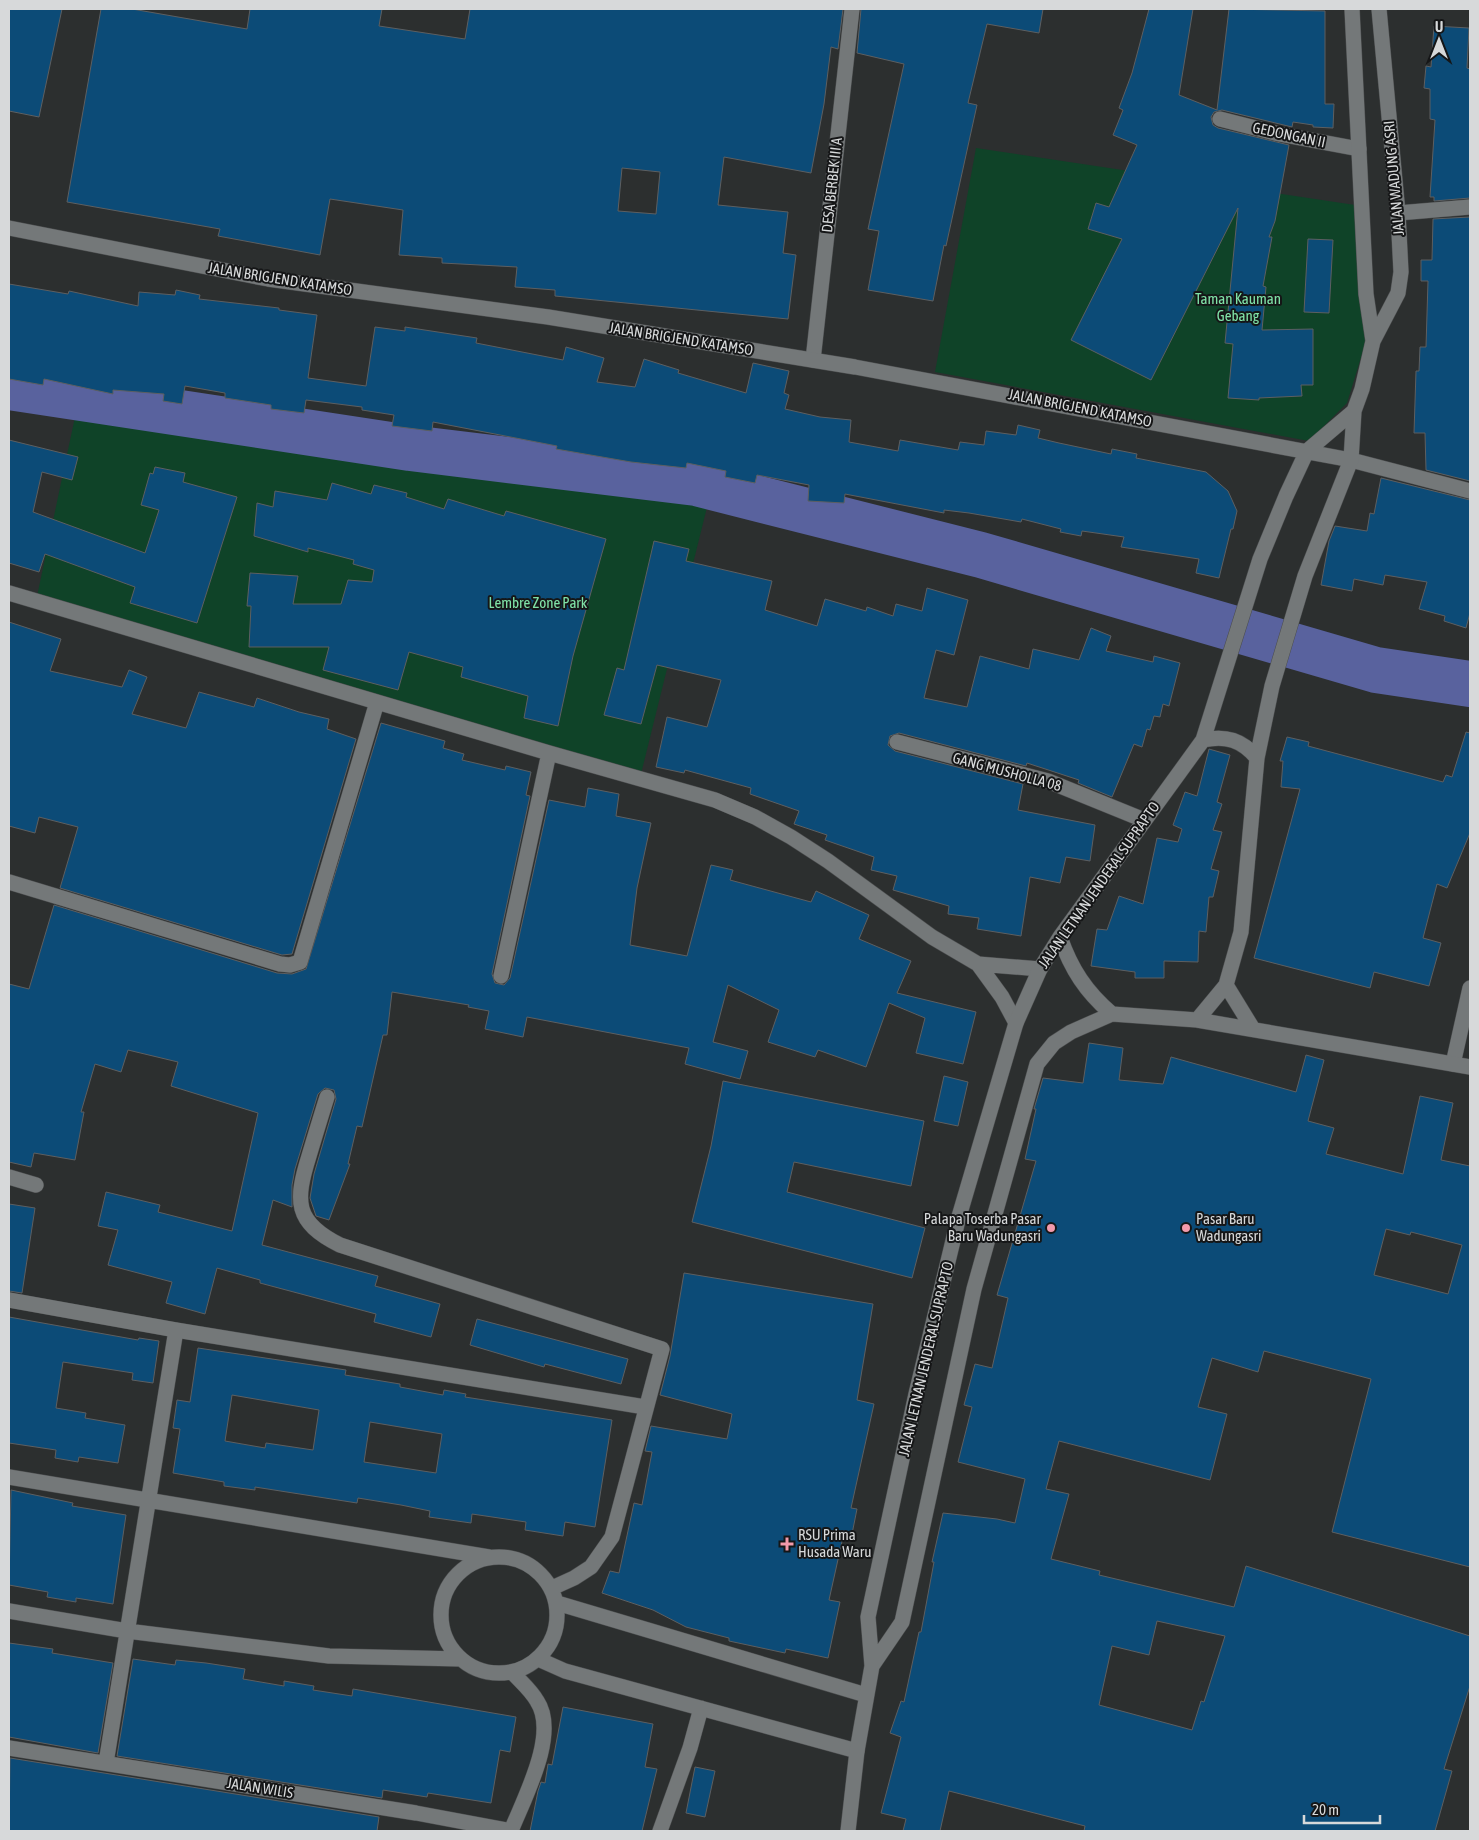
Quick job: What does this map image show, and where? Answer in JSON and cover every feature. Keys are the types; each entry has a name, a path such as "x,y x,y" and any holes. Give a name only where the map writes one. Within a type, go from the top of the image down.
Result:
{"street":[{"name":"DESA BERBEK III A","path":"814,355 852,9"},
{"name":"JALAN WADUNG ASRI","path":"1352,9 1366,294 1373,342"},
{"name":"JALAN WADUNG ASRI","path":"1351,460 1354,411 1362,389 1373,342 1398,292 1401,272 1398,213 1379,9"},
{"name":"GEDONGAN II","path":"1220,119 1279,134 1358,149"},
{"path":"1398,213 1470,207"},
{"name":"JALAN BRIGJEND KATAMSO","path":"9,228 268,279 814,355 1351,460 1470,491"},
{"path":"1307,451 1354,411"},
{"name":"JALAN LETNAN JENDERAL SUPRAPTO","path":"872,1666 868,1617 916,1394 958,1220 1016,1023 1040,969 1060,937 1204,740 1260,559 1307,451"},
{"path":"1197,1020 1226,985 1240,932 1257,758 1272,686 1306,576 1351,460"},
{"path":"9,593 549,753 715,800 755,817 828,861 932,938 978,964 1002,997 1016,1023"},
{"path":"9,882 280,964 290,965 300,962 377,702"},
{"path":"1204,740 1215,737 1239,742 1257,758"},
{"name":"GANG MUSHOLLA 08","path":"897,742 1048,781 1144,820"},
{"path":"501,976 549,753"},
{"path":"1060,937 1067,959 1079,980 1094,999 1112,1014"},
{"path":"978,964 1040,969"},
{"path":"1226,985 1253,1029"},
{"path":"1452,1064 1470,988"},
{"path":"848,1831 857,1751 872,1666 902,1622 974,1289 1038,1064 1054,1043 1071,1032 1112,1014 1197,1020 1470,1067"},
{"path":"327,1097 299,1192 303,1214 312,1227 340,1245 662,1349 645,1407 612,1537 591,1567 574,1578 555,1595"},
{"path":"9,1177 36,1185"},
{"path":"9,1300 176,1330 645,1407"},
{"path":"106,1764 176,1330"},
{"path":"9,1477 489,1557 508,1557 526,1562 541,1573 555,1595 558,1623 551,1643 538,1659 512,1672 494,1673 477,1669 461,1659 449,1645 442,1628 441,1608 446,1590 456,1575 471,1563 489,1557"},
{"path":"555,1595 591,1614 866,1695"},
{"path":"9,1611 127,1630 329,1656 461,1659"},
{"path":"538,1659 565,1671 857,1751"},
{"path":"512,1672 538,1701 546,1724 544,1740 536,1766 512,1831"},
{"path":"660,1831 690,1748 701,1708"},
{"name":"JALAN WILIS","path":"9,1748 406,1811 512,1831"}],"green space":[{"name":"Taman Kauman Gebang","path":"976,148 1355,205 1375,312 1347,403 1309,441 935,372"},
{"name":"Lembre Zone Park","path":"79,398 712,487 640,778 36,601"}],"building":[{"path":"9,9 62,9 39,117 9,111"},
{"path":"101,9 132,9 247,29 250,9 382,9 379,26 465,39 470,9 843,9 838,49 831,47 824,104 811,173 724,157 718,205 788,212 783,253 796,255 788,319 555,296 555,290 515,287 517,267 442,263 442,258 399,255 403,210 330,199 320,255 218,236 220,229 67,202","holes":["622,168 660,172 656,214 618,211"]},
{"path":"861,9 1043,9 1039,33 987,24 968,103 977,105 946,246 944,245 933,301 868,290 879,231 868,229 904,64 857,53"},
{"path":"1149,9 1193,9 1179,95 1217,110 1229,9 1325,11 1325,104 1334,104 1333,128 1313,127 1313,125 1293,122 1292,127 1222,110 1214,112 1211,117 1213,125 1218,128 1289,145 1275,221 1269,237 1272,237 1263,286 1266,287 1262,330 1313,329 1313,385 1301,385 1302,396 1259,398 1259,400 1228,398 1233,344 1225,343 1238,208 1151,380 1071,340 1122,239 1088,229 1096,203 1109,207 1137,145 1113,135 1123,110 1119,108 1132,73"},
{"path":"1434,26 1469,28 1467,68 1470,69 1470,198 1434,201 1434,197 1430,197 1435,120 1430,119 1430,89 1424,88 1426,66 1431,67"},
{"path":"1470,217 1470,481 1426,470 1425,433 1414,433 1416,371 1419,371 1420,347 1426,347 1428,281 1421,281 1421,260 1432,260 1433,219"},
{"path":"1308,239 1333,240 1329,313 1304,312"},
{"path":"9,284 68,294 69,291 138,306 139,292 175,295 176,290 200,295 199,299 279,308 279,310 317,315 308,378 366,386 375,327 405,331 405,327 477,338 476,343 563,360 566,347 604,358 597,382 635,387 644,359 679,370 678,373 746,393 753,363 789,371 784,393 789,395 785,409 820,417 851,420 849,442 898,451 900,440 958,450 960,442 984,445 986,431 1016,435 1018,425 1040,430 1038,438 1111,454 1112,449 1137,454 1136,458 1206,472 1228,491 1237,511 1219,578 1196,573 1199,559 1121,547 1124,537 1082,531 1081,536 1060,532 1061,529 1022,519 1021,522 944,510 944,513 845,494 844,503 808,501 809,485 757,475 755,483 725,477 726,471 687,463 686,468 631,462 556,449 557,446 433,422 432,431 392,426 394,415 362,410 362,407 306,400 304,413 271,409 271,405 225,398 225,393 185,386 182,404 163,401 164,394 113,390 113,394 44,379 43,385 9,379"},
{"path":"9,440 78,457 72,480 42,472 33,512 145,553 159,510 141,505 150,473 153,474 155,467 185,473 183,482 237,497 197,623 130,603 135,587 45,554 39,572 9,563"},
{"path":"1381,478 1470,500 1470,613 1466,628 1444,621 1445,616 1419,609 1427,582 1385,575 1383,585 1354,579 1352,591 1321,585 1329,541 1335,526 1367,531 1370,513 1374,514"},
{"path":"332,483 371,494 374,485 407,493 406,497 444,509 448,499 504,516 506,511 606,539 573,656 558,726 524,718 528,696 461,677 463,667 409,652 398,690 323,670 329,647 249,647 251,606 247,606 250,573 298,576 293,604 341,604 348,580 372,582 374,570 353,564 354,560 308,548 308,552 254,536 257,503 273,507 275,491 327,500"},
{"path":"654,541 689,549 686,561 772,581 765,610 817,626 825,599 866,611 867,607 893,616 896,604 922,611 927,588 968,600 954,655 936,650 924,698 967,707 980,656 1029,669 1033,649 1079,660 1091,628 1111,636 1106,651 1153,662 1154,656 1180,663 1169,706 1163,704 1160,717 1154,716 1150,730 1147,729 1142,747 1134,744 1112,797 1078,783 1079,780 1027,763 1026,766 899,733 890,736 888,745 895,751 1023,784 1018,810 1095,825 1090,861 1066,857 1060,883 1030,877 1021,936 977,929 979,918 948,914 949,906 893,890 897,876 871,870 874,857 825,840 827,835 794,824 799,811 750,794 751,788 685,770 684,773 656,767 667,717 707,727 721,680 657,665 641,724 604,715 617,668 624,670"},
{"path":"9,622 61,639 50,671 122,687 129,670 147,677 132,714 186,728 199,692 254,707 257,698 299,712 329,719 327,729 356,739 292,954 282,955 60,888 78,827 39,817 35,833 9,826"},
{"path":"381,723 445,741 443,748 464,754 462,760 505,770 506,766 531,772 526,795 530,796 492,974 495,983 504,985 510,978 549,800 585,807 588,788 619,794 616,816 651,823 637,888 630,945 687,956 711,865 733,870 730,880 811,902 816,891 869,915 859,939 911,961 897,993 976,1012 963,1064 916,1053 925,1018 889,1003 866,1067 818,1050 815,1057 768,1042 779,1010 728,985 713,1042 748,1051 740,1079 685,1064 689,1048 527,1017 523,1037 485,1029 489,1011 468,1007 469,1005 392,992 387,1035 383,1035 362,1127 357,1126 348,1164 350,1164 329,1220 316,1216 310,1198 314,1174 336,1099 334,1090 325,1088 318,1094 295,1169 292,1185 292,1207 273,1200 262,1245 378,1276 375,1286 440,1304 431,1337 374,1322 376,1314 260,1283 260,1280 217,1268 205,1314 166,1303 172,1282 108,1265 118,1230 98,1226 106,1192 160,1205 158,1212 232,1231 258,1113 171,1086 178,1062 128,1050 121,1072 95,1064 81,1112 84,1112 75,1160 34,1153 31,1167 9,1162 9,984 29,989 54,905 277,973 292,974 306,969"},
{"path":"1466,732 1470,733 1470,833 1447,888 1437,884 1423,938 1441,943 1429,986 1374,972 1370,988 1254,958 1300,789 1281,787 1283,761 1280,761 1287,737 1309,742 1308,746 1443,782 1446,775 1452,777"},
{"path":"1209,749 1230,755 1217,802 1222,804 1213,830 1222,832 1211,869 1219,871 1213,897 1209,897 1206,932 1199,931 1198,962 1164,961 1164,978 1135,978 1135,972 1091,966 1097,929 1107,930 1119,896 1143,904 1157,838 1178,842 1182,829 1173,825 1185,792 1197,796"},
{"path":"1089,1043 1123,1048 1119,1080 1163,1084 1171,1057 1296,1092 1306,1055 1324,1060 1308,1121 1334,1128 1326,1154 1403,1174 1420,1096 1453,1103 1441,1160 1470,1166 1470,1567 1332,1532 1371,1379 1264,1351 1258,1372 1212,1358 1198,1407 1227,1414 1210,1480 1059,1441 1046,1489 1069,1494 1051,1559 1100,1571 1099,1575 1234,1607 1246,1566 1470,1636 1470,1686 1444,1769 1452,1771 1435,1831 1084,1831 1085,1826 949,1791 940,1831 903,1831 906,1819 881,1813 901,1737 890,1733 901,1701 904,1702 919,1632 921,1632 934,1562 932,1562 943,1513 1015,1523 1025,1479 958,1462 972,1407 964,1405 975,1364 992,1368 1008,1298 997,1295 1036,1161 1025,1159 1036,1109 1034,1109 1043,1078 1083,1083","holes":["1386,1229 1410,1235 1411,1232 1462,1245 1448,1294 1374,1275","1157,1621 1225,1636 1204,1702 1201,1701 1192,1730 1099,1705 1112,1646 1149,1655"]},
{"path":"944,1076 968,1082 958,1126 934,1121"},
{"path":"723,1081 924,1121 911,1186 794,1162 787,1192 925,1228 912,1278 692,1222 711,1146"},
{"path":"9,1204 35,1208 22,1293 9,1291"},
{"path":"684,1273 873,1304 857,1400 874,1404 851,1508 857,1509 851,1539 843,1537 829,1600 840,1602 828,1658 786,1649 785,1653 729,1641 729,1638 686,1627 653,1610 602,1593 610,1571 619,1573 634,1503 642,1505 652,1452 645,1451 651,1426 727,1439 732,1414 660,1395 670,1356"},
{"path":"9,1317 138,1340 139,1338 159,1341 153,1383 132,1380 133,1373 63,1362 56,1408 86,1413 85,1418 125,1425 118,1463 79,1457 78,1462 55,1458 56,1450 9,1443"},
{"path":"477,1319 628,1359 621,1384 545,1364 544,1367 470,1345"},
{"path":"198,1348 346,1370 345,1375 400,1384 400,1387 443,1395 444,1390 466,1394 465,1397 612,1420 595,1527 565,1522 563,1536 525,1530 526,1522 472,1514 471,1523 429,1517 430,1511 401,1505 358,1498 357,1503 255,1487 255,1490 224,1486 224,1482 173,1473 180,1429 173,1428 177,1400 190,1402","holes":["232,1395 319,1410 313,1450 266,1443 265,1448 225,1441","370,1422 442,1434 436,1473 364,1462"]},
{"path":"11,1490 73,1503 72,1506 126,1515 113,1604 76,1598 76,1602 47,1597 48,1592 9,1585"},
{"path":"9,1643 53,1649 52,1653 113,1663 98,1753 9,1737"},
{"path":"133,1659 175,1665 176,1660 206,1663 245,1669 243,1679 284,1686 284,1681 314,1686 313,1690 352,1696 353,1689 516,1717 510,1752 500,1750 491,1803 428,1793 427,1797 383,1790 382,1798 117,1756"},
{"path":"563,1707 653,1724 645,1767 657,1769 642,1831 530,1831 541,1782 545,1783 548,1764 552,1765"},
{"path":"10,1758 379,1817 377,1831 9,1831"},
{"path":"695,1767 715,1771 705,1817 686,1813"}],"waterway":[{"path":"9,387 410,448 696,483 981,555 1376,670 1470,684"}],"place":[{"name":"Palapa Toserba Pasar Baru Wadungasri","path":"1051,1228"},
{"name":"Pasar Baru Wadungasri","path":"1186,1228"},
{"name":"RSU Prima Husada Waru","path":"787,1544"}]}
